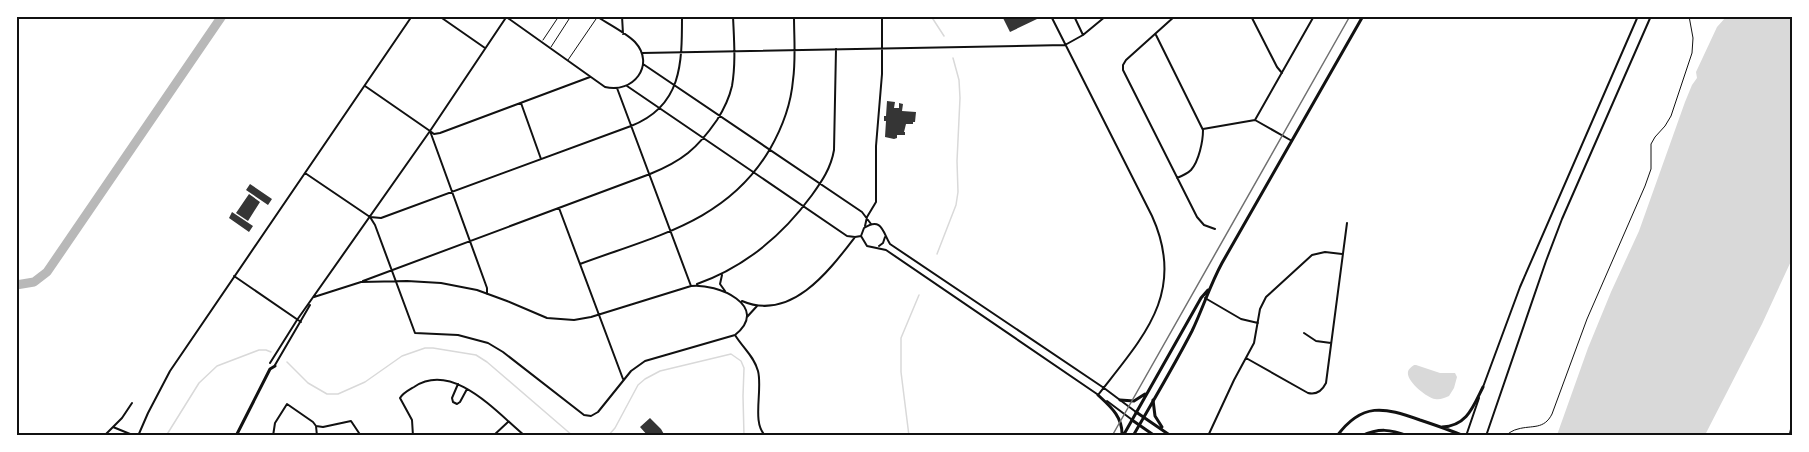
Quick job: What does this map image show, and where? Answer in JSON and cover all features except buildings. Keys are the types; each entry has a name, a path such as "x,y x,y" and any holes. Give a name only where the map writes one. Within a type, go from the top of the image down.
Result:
{"main road":[{"path":"1123,435 1363,16"},
{"path":"1133,435 1179,354 1207,299 1208,290"},
{"path":"1172,349 1179,354"},
{"path":"236,435 270,369 270,363"},
{"path":"270,369 275,366"},
{"path":"1440,427 1456,425 1466,418 1483,387"},
{"path":"1120,400 1134,401 1148,391"},
{"path":"1098,395 1118,415 1123,435"},
{"path":"1153,400 1155,416 1164,431"},
{"path":"1337,435 1357,416 1377,409 1395,411 1465,435"},
{"path":"1136,412 1171,435"},
{"path":"1132,419 1155,435"},
{"path":"1790,435 1792,427"},
{"path":"1361,435 1384,429 1408,435"}],"street":[{"path":"113,427 136,435 170,371 412,16"},
{"path":"439,16 485,48"},
{"path":"622,16 622,34"},
{"path":"370,217 381,218 645,119 667,101 675,86 682,52 682,16"},
{"path":"275,366 314,297 361,282 650,174 679,160 705,138 728,101 734,51 734,16"},
{"path":"580,264 702,216 720,205 754,172 779,133 790,97 794,80 794,16"},
{"path":"882,16 876,202 867,217 861,236 864,244 886,250 1132,419"},
{"path":"1051,16 1152,216 1164,254 1164,280 1159,306 1138,341 1098,395"},
{"path":"1074,16 1083,35"},
{"path":"642,52 1065,45 1083,35 1106,16"},
{"path":"1175,16 1126,60 1122,70 1198,219 1215,230"},
{"path":"1251,16 1276,67 1282,73"},
{"path":"1255,120 1313,18 1309,16"},
{"path":"1465,435 1520,287 1638,16"},
{"path":"1486,435 1549,251 1651,16"},
{"path":"270,363 297,320 430,131 506,17 605,87 617,88 633,83 639,76 643,64 642,52 637,43 628,36 597,17"},
{"path":"1155,34 1203,129 1194,166 1177,178"},
{"path":"361,282 441,283 487,294 547,318 574,320 599,315 691,286 724,273 763,248 784,229 804,206 831,165 834,150 837,49"},
{"path":"643,64 820,184 867,217 871,224"},
{"path":"364,86 434,134 591,76"},
{"path":"626,86 847,236 861,236"},
{"path":"617,88 691,286"},
{"path":"521,103 541,159"},
{"path":"1203,129 1255,120 1292,141"},
{"path":"430,131 487,288 487,294"},
{"path":"305,173 370,217 417,334 458,335 488,343 584,415 591,416 598,412 635,367 644,362 735,335 757,306"},
{"path":"559,208 624,380"},
{"path":"1246,358 1308,393 1319,392 1324,388 1347,223"},
{"path":"864,228 871,224 881,227 890,244 1136,412"},
{"path":"873,248 883,243 885,234"},
{"path":"724,273 720,278 720,284 740,300 757,306 780,305 804,292 833,265 855,237"},
{"path":"1208,435 1255,340 1260,309 1266,297 1305,260 1321,252 1342,254"},
{"path":"234,276 301,322"},
{"path":"691,286 707,286 728,292"},
{"path":"1202,297 1241,319 1258,323"},
{"path":"740,300 745,309 745,320"},
{"path":"1304,333 1316,341 1331,343"},
{"path":"735,335 754,359 759,373 758,423 766,435"},
{"path":"413,435 412,420 400,398 402,394 429,379 439,379 467,389 525,435"},
{"path":"458,384 452,398 455,404 460,402 467,389"},
{"path":"104,435 132,403"},
{"path":"273,435 276,422 287,404 314,422 317,435"},
{"path":"316,426 323,427 351,421 361,435"},
{"path":"493,435 508,422"}],"lane":[{"path":"542,42 559,16"},
{"path":"550,48 572,16"},
{"path":"568,60 597,17"}],"path":[{"path":"1505,435 1518,429 1541,426 1552,414 1587,319 1646,186 1651,169 1652,144 1671,116 1694,46 1689,16"}],"shaded area":[{"path":"1726,17 1792,17 1792,259 1762,324 1705,435 1557,435 1588,348 1639,231 1685,102 1697,78 1696,72 1717,27"},
{"path":"1416,365 1440,373 1455,373 1457,377 1449,396 1435,399 1427,396 1418,388 1408,376 1409,370"}],"waterway":[{"path":"931,16 944,36"},
{"path":"937,254 956,205 958,192 960,98 959,80 953,58"},
{"path":"909,436 901,372 901,338 919,295"},
{"path":"287,362 308,383 327,394 338,394 365,382 402,356 425,348 476,355 573,436"},
{"path":"166,436 199,383 217,366 259,350 271,352"},
{"path":"608,436 615,428 638,385 645,379 660,371 731,354 741,361 744,368 744,436"}],"taxiway":[{"path":"16,285 34,282 47,272 222,16"}],"railway":[{"path":"1112,436 1350,16"}]}
